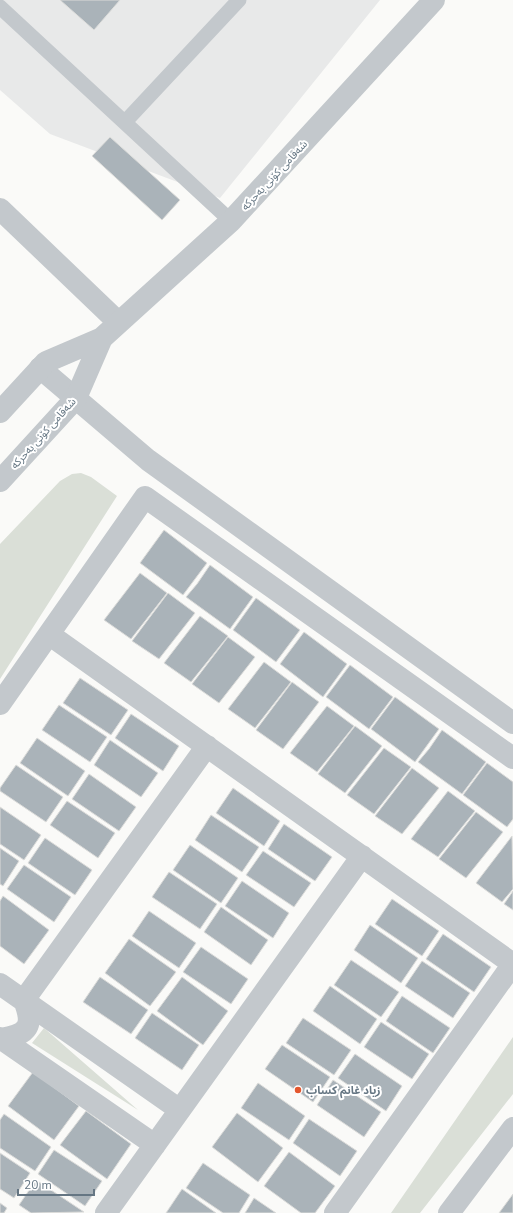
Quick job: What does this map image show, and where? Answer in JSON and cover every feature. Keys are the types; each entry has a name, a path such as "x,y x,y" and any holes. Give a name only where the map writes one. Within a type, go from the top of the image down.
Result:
{"street":[{"name":"شەقامی کۆنی بەحرکە","path":"0,481 76,398 102,338 231,221 434,0"},
{"path":"0,209 118,322"},
{"name":"شەقامی کۆنی بەحرکە","path":"0,412 46,362 102,338"},
{"path":"40,368 148,460 513,723"},
{"path":"0,704 145,497 513,758"},
{"path":"50,634 513,964 335,1213"},
{"path":"10,994 207,746"},
{"path":"106,1213 362,856"},
{"path":"1,1038 18,1035 24,1032 29,1020 29,1014 10,994"},
{"path":"10,994 180,1110"},
{"path":"1,1038 155,1145"},
{"path":"448,1213 513,1128"}],"lane":[{"path":"124,122 239,0"},
{"path":"0,7 231,221"}],"shaded area":[{"path":"0,0 380,0 220,198 50,134 0,90"},
{"path":"81,473 91,477 117,496 0,679 0,544 60,481 72,474"},
{"path":"44,1028 138,1110 32,1043"},
{"path":"513,1037 513,1094 420,1213 391,1213"}],"building":[{"path":"60,0 120,0 94,30"},
{"path":"110,137 180,200 162,220 92,156"},
{"path":"164,530 207,563 183,595 140,563"},
{"path":"210,565 253,597 230,629 186,597"},
{"path":"140,573 167,593 131,639 104,620"},
{"path":"168,593 195,613 159,659 132,641"},
{"path":"256,598 300,630 276,662 233,630"},
{"path":"200,616 228,636 191,682 164,663"},
{"path":"304,632 347,664 323,697 280,664"},
{"path":"228,637 255,657 219,703 192,684"},
{"path":"264,662 291,682 255,728 228,709"},
{"path":"350,665 393,697 369,729 326,697"},
{"path":"80,678 128,710 111,735 63,703"},
{"path":"292,682 319,702 283,749 256,730"},
{"path":"395,697 439,729 415,762 371,729"},
{"path":"59,705 107,737 90,762 42,730"},
{"path":"327,706 354,726 317,772 290,753"},
{"path":"131,714 179,746 163,771 115,738"},
{"path":"355,726 382,746 345,793 318,774"},
{"path":"442,730 486,762 462,794 418,762"},
{"path":"37,738 85,771 68,796 20,763"},
{"path":"110,740 158,773 141,797 94,765"},
{"path":"384,748 411,767 374,814 347,795"},
{"path":"487,763 513,782 513,819 507,827 463,795"},
{"path":"16,765 63,797 46,822 0,791 0,788"},
{"path":"412,768 439,788 402,834 375,816"},
{"path":"89,774 136,807 119,831 72,799"},
{"path":"233,788 280,821 264,846 216,813"},
{"path":"448,791 475,811 438,857 411,839"},
{"path":"67,801 115,833 98,858 50,825"},
{"path":"0,807 41,835 24,860 0,844"},
{"path":"476,812 503,832 466,878 439,859"},
{"path":"211,815 259,847 242,872 195,840"},
{"path":"284,824 332,857 315,881 268,849"},
{"path":"512,836 513,889 502,902 476,883"},
{"path":"45,838 92,870 75,895 28,863"},
{"path":"190,845 238,878 221,903 173,870"},
{"path":"0,848 19,861 3,886 0,884"},
{"path":"263,851 311,883 294,907 246,875"},
{"path":"24,865 71,897 54,922 7,889"},
{"path":"169,872 217,904 200,929 152,897"},
{"path":"242,881 289,913 273,938 225,906"},
{"path":"513,891 513,910 504,904"},
{"path":"3,896 49,930 24,964 0,946 0,901"},
{"path":"392,899 439,931 422,956 375,924"},
{"path":"221,907 268,940 251,965 204,932"},
{"path":"149,911 196,943 179,968 132,936"},
{"path":"370,925 418,958 401,983 354,950"},
{"path":"443,934 491,967 474,992 426,959"},
{"path":"129,939 176,972 150,1006 105,973"},
{"path":"201,947 248,979 231,1004 183,972"},
{"path":"351,960 399,992 381,1017 334,985"},
{"path":"422,961 470,993 453,1018 405,986"},
{"path":"100,977 148,1010 131,1034 83,1002"},
{"path":"182,977 228,1011 203,1045 157,1011"},
{"path":"330,986 377,1019 360,1044 313,1011"},
{"path":"402,996 450,1028 433,1053 386,1021"},
{"path":"152,1013 199,1045 182,1070 135,1038"},
{"path":"303,1018 351,1050 334,1075 286,1043"},
{"path":"381,1022 429,1054 412,1079 364,1047"},
{"path":"282,1045 330,1077 313,1102 265,1069"},
{"path":"355,1054 402,1086 386,1111 338,1078"},
{"path":"33,1072 79,1106 54,1140 8,1106"},
{"path":"333,1080 381,1112 364,1137 317,1105"},
{"path":"258,1083 305,1116 289,1140 241,1108"},
{"path":"86,1111 131,1144 107,1179 60,1145"},
{"path":"237,1113 283,1148 258,1182 212,1147"},
{"path":"4,1114 51,1147 35,1171 0,1148 0,1120"},
{"path":"309,1119 357,1151 340,1176 293,1143"},
{"path":"54,1150 102,1181 85,1206 38,1174"},
{"path":"289,1152 335,1186 315,1213 301,1213 264,1186"},
{"path":"0,1153 30,1173 14,1198 0,1189"},
{"path":"203,1163 250,1195 239,1213 223,1213 186,1188"},
{"path":"36,1180 84,1212 31,1213 19,1205"},
{"path":"182,1189 216,1213 166,1213"},
{"path":"513,1194 513,1213 499,1213"},
{"path":"254,1198 276,1213 245,1213"},
{"path":"0,1203 7,1208 4,1213 0,1213"}],"place":[{"name":"زياد غانم كساب","path":"298,1090"}]}
